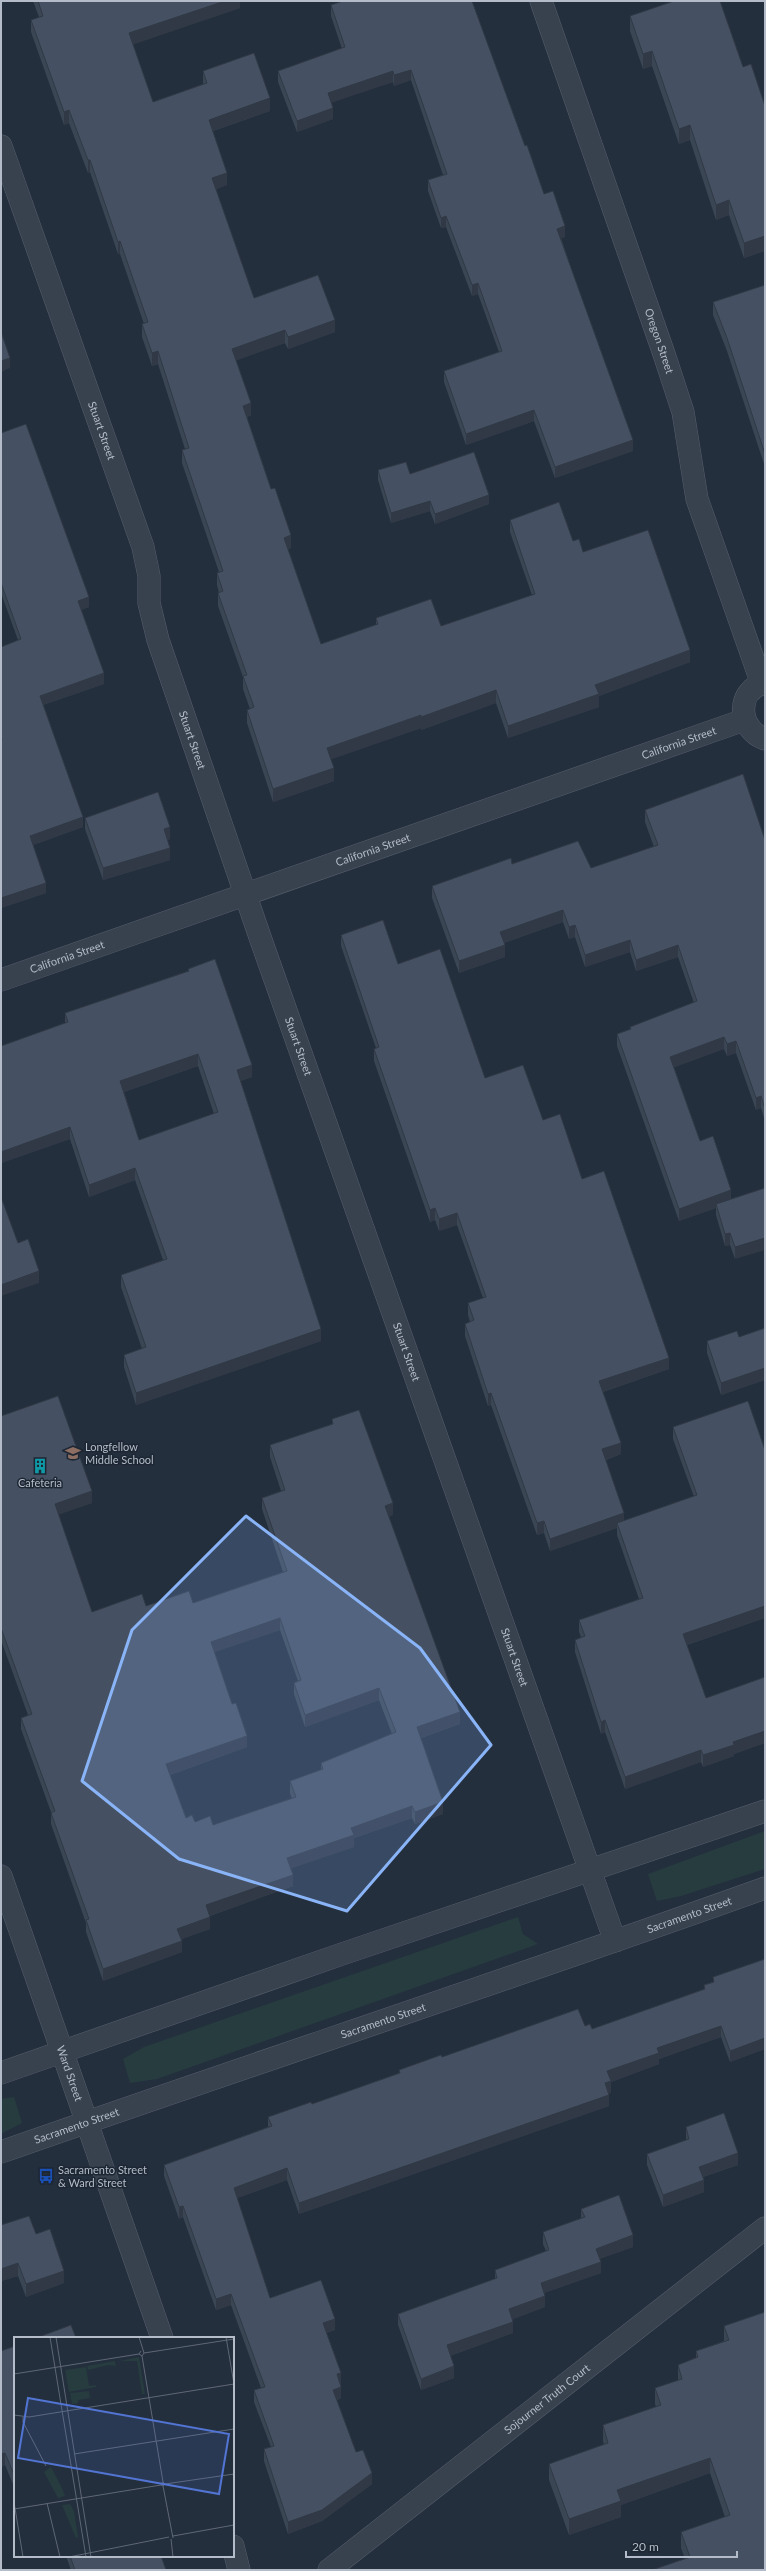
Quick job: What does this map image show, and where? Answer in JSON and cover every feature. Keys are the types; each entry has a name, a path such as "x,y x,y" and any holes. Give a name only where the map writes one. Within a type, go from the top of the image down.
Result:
{"street":[{"name":"Oregon Street","path":"541,1 683,412 689,461 697,499 764,684"},
{"name":"Stuart Street","path":"1,146 143,547 149,576 149,603 158,640 245,895 615,1941"},
{"path":"764,684 755,688 744,702 744,720 755,735 765,739"},
{"name":"California Street","path":"1,980 744,720"},
{"path":"1,2073 342,1954 765,1811"},
{"name":"Ward Street","path":"1,1876 162,2337"},
{"name":"Sacramento Street","path":"1,2152 765,1888"},
{"name":"Sojourner Truth Court","path":"329,2570 765,2228"},
{"path":"234,2550 239,2570"}],"highlighted area":[{"path":"246,1516 420,1648 491,1745 347,1911 179,1859 82,1781 132,1630"}],"green space":[{"path":"765,1831 765,1869 681,1896 657,1901 648,1874"},
{"path":"518,1917 523,1934 538,1944 157,2079 130,2083 123,2059 144,2047"},
{"path":"14,2097 22,2123 1,2134 1,2099"}],"building":[{"path":"38,1 225,1 129,33 153,102 207,83 203,71 254,53 270,98 209,120 227,173 212,178 254,298 318,275 335,320 288,337 285,330 232,349 251,403 243,406 271,489 275,488 291,535 284,538 321,644 378,624 376,618 431,599 441,626 535,594 510,520 559,502 573,541 579,539 583,552 648,530 690,650 595,685 599,694 508,726 496,690 421,717 421,715 327,748 334,768 273,789 247,710 254,707 243,676 247,675 218,593 223,591 217,573 223,571 182,450 189,448 158,351 152,353 142,324 148,322 120,241 118,242 90,160 88,160 69,110 64,112 31,20 43,16"},
{"path":"343,1 472,1 544,194 553,191 565,226 557,229 633,440 555,467 534,410 466,434 444,371 502,351 478,283 472,285 446,216 441,218 428,180 447,174 411,70 394,75 393,71 328,93 333,108 297,121 278,71 345,47 331,5"},
{"path":"674,1 720,1 743,67 751,64 765,106 765,236 744,243 729,200 716,205 690,125 679,129 652,51 643,54 630,16"},
{"path":"765,285 765,454 727,338 713,302"},
{"path":"1,332 10,358 1,361"},
{"path":"26,424 89,597 78,601 104,673 40,696 83,817 30,836 46,883 1,898 1,647 21,639 1,583 1,433"},
{"path":"474,452 489,495 435,514 430,501 391,513 378,470 406,462 410,474"},
{"path":"743,774 765,840 765,1109 761,1096 756,1098 736,1041 727,1044 724,1037 670,1057 700,1141 713,1136 731,1190 679,1209 617,1034 631,1029 630,1027 697,1001 678,945 636,960 630,940 585,955 575,925 569,927 563,910 500,932 505,945 459,961 432,886 511,858 512,864 578,841 591,868 658,845 645,810"},
{"path":"158,792 170,827 164,829 170,848 103,868 85,818"},
{"path":"383,920 398,964 440,949 485,1078 523,1065 543,1120 560,1114 582,1179 604,1171 669,1358 599,1381 621,1443 602,1449 624,1513 550,1539 544,1521 537,1523 491,1393 488,1394 465,1324 474,1320 468,1303 486,1297 457,1213 439,1219 435,1208 430,1210 374,1049 379,1047 341,935"},
{"path":"215,959 252,1065 237,1070 321,1329 136,1393 124,1355 146,1347 121,1275 167,1259 135,1168 89,1185 70,1127 1,1152 1,1046 68,1022 65,1013 189,971 188,969","holes":["198,1054 218,1112 139,1140 120,1081"]},
{"path":"765,1188 765,1238 735,1247 730,1233 725,1234 716,1204"},
{"path":"1,1197 18,1243 28,1239 39,1271 1,1285"},
{"path":"765,1328 765,1368 721,1383 707,1341 737,1331 739,1337"},
{"path":"58,1396 92,1491 55,1504 92,1612 142,1594 146,1606 189,1591 193,1603 287,1571 262,1498 285,1490 270,1445 333,1424 332,1419 359,1410 393,1503 385,1506 460,1712 417,1727 443,1802 415,1812 412,1806 351,1828 354,1835 287,1858 293,1875 206,1905 210,1917 177,1929 182,1941 103,1969 86,1920 89,1919 51,1813 55,1811 21,1718 32,1714 1,1628 1,1416","holes":["280,1618 301,1680 294,1683 305,1715 379,1688 396,1732 321,1763 323,1769 290,1781 296,1797 213,1825 210,1816 195,1822 192,1815 186,1818 166,1764 247,1736 236,1703 232,1704 211,1642"]},
{"path":"748,1401 765,1450 765,1606 683,1634 706,1698 765,1677 765,1731 733,1742 734,1745 703,1755 701,1750 625,1777 605,1720 601,1722 575,1640 585,1636 579,1620 643,1598 617,1523 697,1495 673,1427"},
{"path":"765,1959 765,2038 730,2051 721,2026 657,2048 659,2053 607,2071 611,2081 605,2083 609,2095 299,2203 287,2168 234,2188 270,2298 321,2280 335,2319 323,2323 341,2373 337,2374 341,2387 333,2390 356,2452 363,2450 372,2473 322,2510 288,2522 264,2449 274,2446 254,2390 265,2387 231,2294 216,2299 183,2206 179,2207 164,2165 272,2126 268,2117 311,2102 312,2104 400,2073 399,2070 441,2055 442,2057 578,2009 585,2026 590,2024 592,2029 705,1989 704,1985 714,1982 713,1977"},
{"path":"724,2113 738,2153 699,2167 704,2180 663,2195 647,2154 689,2139 686,2127"},
{"path":"619,2195 633,2235 596,2249 601,2262 541,2283 545,2296 509,2309 513,2322 447,2345 454,2366 421,2379 398,2314 497,2278 495,2270 549,2250 543,2232 585,2217 581,2209"},
{"path":"29,2216 36,2234 50,2229 64,2271 26,2284 18,2263 1,2269 1,2225"},
{"path":"765,2312 765,2570 652,2570 690,2557 681,2532 730,2515 710,2458 617,2490 621,2501 569,2519 549,2464 608,2443 603,2425 661,2405 655,2388 682,2379 678,2365 698,2357 696,2351 729,2340 724,2326"},
{"path":"71,2325 76,2337 39,2337"},
{"path":"14,2346 14,2475 5,2453 1,2454 1,2351"},
{"path":"70,2557 161,2557 166,2570 75,2570"}],"place":[{"name":"Longfellow Middle School","path":"73,1453"},
{"name":"Cafeteria","path":"40,1466"},
{"name":"Sacramento Street & Ward Street","path":"46,2176"}]}
